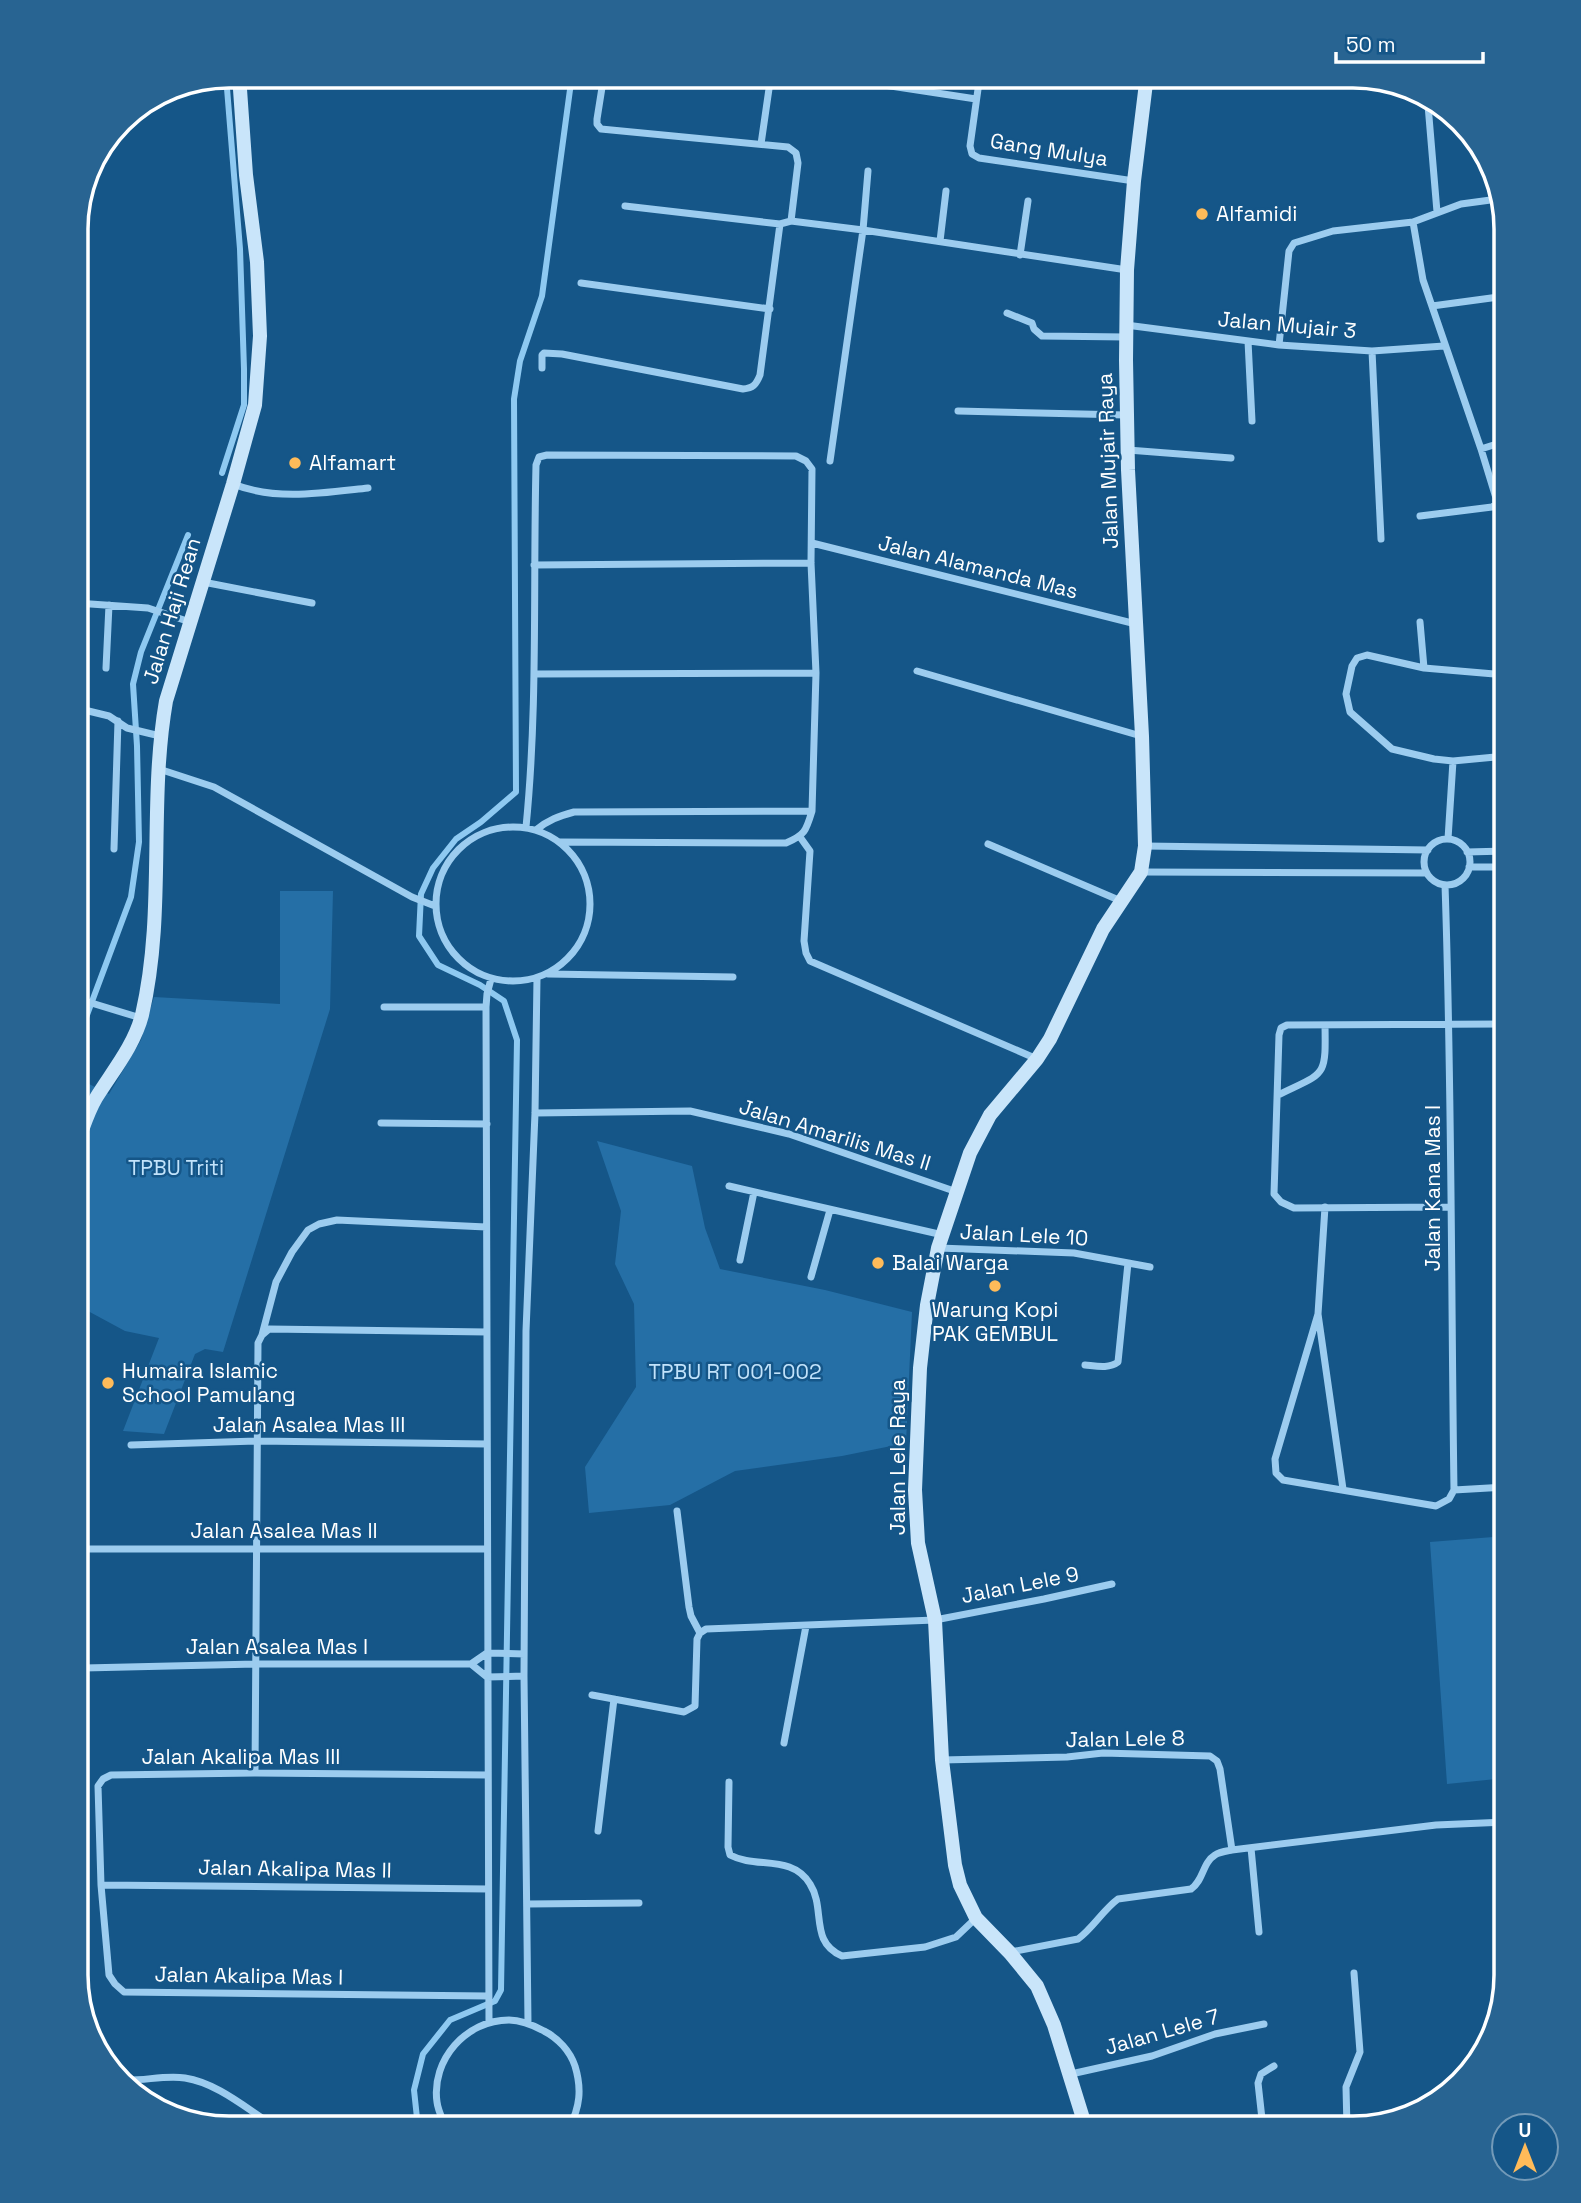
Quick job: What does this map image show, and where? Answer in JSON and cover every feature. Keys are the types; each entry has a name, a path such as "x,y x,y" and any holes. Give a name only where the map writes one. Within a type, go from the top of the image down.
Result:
{"street":[{"name":"Jalan Haji Rean","path":"88,1116 94,1101 125,1054 141,1018 152,948 159,769 153,734 166,701 255,405 260,336 257,262 246,175 240,88"},
{"path":"602,88 597,119 601,129 788,147 796,153 798,163 791,221"},
{"path":"761,144 769,88"},
{"path":"904,88 976,99"},
{"name":"Gang Mulya","path":"978,88 970,146 972,154 979,158 1134,181"},
{"name":"Jalan Mujair Raya","path":"1145,88 1134,181 1127,270 1126,332 1126,415 1145,846"},
{"path":"1428,110 1437,212"},
{"path":"830,461 863,230 868,171"},
{"path":"940,241 946,191"},
{"path":"1020,255 1028,201"},
{"path":"1279,345 1289,251 1294,243 1333,231 1413,222 1461,204 1490,201"},
{"path":"625,206 780,225 791,221 863,230 1127,270"},
{"path":"1413,222 1423,279 1494,491"},
{"path":"542,368 544,353 562,354 743,389 752,388 760,375 780,225"},
{"path":"581,284 770,309"},
{"path":"1432,306 1494,298"},
{"name":"Jalan Mujair 3","path":"1007,313 1032,323 1034,329 1042,335 1126,332 1373,351 1444,346"},
{"path":"1248,341 1252,421"},
{"path":"1373,351 1381,540"},
{"path":"958,411 1126,415"},
{"path":"1481,449 1494,445"},
{"path":"1128,450 1231,458"},
{"path":"526,827 534,674 536,465 539,457 796,456 806,461 812,469 811,563 816,673 812,811 807,829 800,837 786,843 560,842"},
{"path":"233,484 244,489 292,496 368,488"},
{"path":"1420,516 1494,506"},
{"name":"Jalan Alamanda Mas","path":"811,543 1136,624"},
{"path":"534,565 811,563"},
{"path":"202,582 312,603"},
{"path":"88,604 148,608 190,622"},
{"path":"106,668 109,605"},
{"path":"1420,622 1424,668"},
{"path":"1494,675 1424,668 1367,655 1357,658 1352,666 1346,694 1350,712 1392,749 1453,761 1494,757"},
{"path":"917,671 1142,736"},
{"path":"534,674 816,673"},
{"path":"88,711 110,716 129,729 153,734"},
{"path":"114,849 118,721"},
{"path":"1448,839 1453,761"},
{"path":"159,769 214,787 412,897 435,906"},
{"path":"536,830 559,816 574,813 812,811"},
{"path":"526,827 560,842 574,855 585,872 591,892 587,931 578,949 548,974 522,982 491,979 466,965 446,943 438,925 435,906 438,885 446,865 459,849 476,836 494,829 526,827"},
{"path":"800,837 810,851 804,941 810,961 1037,1059"},
{"path":"1440,841 1457,841 1467,852 1469,867 1460,881 1446,885 1431,879 1426,873 1424,857 1427,850 1440,841"},
{"path":"988,844 1122,901"},
{"path":"1145,846 1427,850"},
{"name":"Jalan Lele Raya","path":"1083,2116 1054,2025 1037,1986 976,1918 960,1885 942,1760 935,1620 918,1543 915,1490 923,1335 928,1295 940,1241 970,1153 990,1115 1037,1059 1050,1039 1103,929 1141,872 1145,846"},
{"path":"1467,852 1494,851"},
{"path":"1469,867 1494,867"},
{"path":"1141,872 1426,873"},
{"name":"Jalan Kana Mas I","path":"1446,885 1450,1025 1454,1490"},
{"path":"548,974 733,977"},
{"path":"528,2023 524,1676 526,1331 535,1113 537,978"},
{"path":"489,2023 486,1007 491,979"},
{"path":"88,1002 141,1018"},
{"path":"384,1007 486,1007"},
{"path":"1450,1207 1294,1208 1280,1202 1274,1194 1279,1035 1281,1028 1287,1025 1494,1024"},
{"path":"1278,1095 1317,1076 1323,1068 1325,1026"},
{"name":"Jalan Amarilis Mas II","path":"535,1113 680,1109 789,1134 957,1192"},
{"path":"381,1123 487,1124"},
{"name":"Jalan Lele 10","path":"729,1186 830,1210 940,1241 1074,1253 1150,1267"},
{"path":"740,1260 754,1192"},
{"path":"1325,1207 1318,1314 1343,1489"},
{"path":"811,1277 830,1210"},
{"path":"254,1773 258,1343 276,1282 308,1230 319,1224 337,1220 486,1227"},
{"path":"1085,1365 1103,1367 1118,1362 1128,1263"},
{"path":"1318,1314 1275,1459 1276,1473 1283,1480 1436,1506 1449,1499 1454,1490 1494,1488"},
{"path":"262,1335 269,1329 487,1332"},
{"name":"Jalan Asalea Mas III","path":"131,1445 257,1441 487,1444"},
{"path":"592,1695 684,1712 695,1706 697,1639 700,1633 689,1607 677,1511"},
{"name":"Jalan Asalea Mas II","path":"88,1549 486,1549"},
{"name":"Jalan Lele 9","path":"700,1633 706,1629 935,1620 1112,1584"},
{"path":"785,1743 806,1626"},
{"path":"524,1654 487,1653 471,1664 487,1677 524,1676"},
{"name":"Jalan Asalea Mas I","path":"88,1668 257,1664 471,1664"},
{"path":"598,1831 614,1699"},
{"name":"Jalan Lele 8","path":"942,1760 1067,1758 1102,1753 1210,1756 1217,1761 1220,1769 1232,1850"},
{"name":"Jalan Akalipa Mas III","path":"101,1885 98,1786 103,1779 111,1775 488,1775"},
{"path":"729,1782 730,1855 740,1860 783,1864 796,1869 810,1882 815,1894 824,1943 832,1952 842,1956 925,1947 956,1937 976,1918"},
{"path":"1010,1953 1078,1939 1118,1899 1191,1889 1199,1884 1208,1861 1215,1854 1436,1825 1494,1823"},
{"path":"1251,1848 1259,1932"},
{"name":"Jalan Akalipa Mas II","path":"101,1885 488,1889"},
{"name":"Jalan Akalipa Mas I","path":"101,1885 109,1975 124,1992 488,1996"},
{"path":"527,1904 639,1903"},
{"path":"1347,2116 1346,2087 1360,2052 1354,1973"},
{"path":"441,2115 437,2103 438,2077 447,2053 465,2034 489,2023 508,2020 528,2023 553,2035 571,2056 580,2083 576,2115"},
{"name":"Jalan Lele 7","path":"1071,2074 1152,2056 1215,2034 1264,2024"},
{"path":"1262,2116 1258,2083 1261,2074 1274,2066"},
{"path":"135,2079 183,2077 197,2081 212,2086 257,2115"}],"green space":[{"name":"TPBU Triti","path":"280,891 333,891 330,1009 223,1352 205,1349 195,1354 164,1434 123,1431 159,1338 125,1331 88,1311 88,1084 109,1094 141,1040 154,997 280,1004"},
{"name":"TPBU RT 001-002","path":"597,1141 692,1166 705,1228 720,1269 825,1290 912,1312 906,1443 842,1456 735,1471 670,1505 589,1513 585,1467 636,1387 634,1304 615,1264 621,1211"},
{"path":"1494,1537 1494,1779 1447,1784 1430,1542"}],"waterway":[{"path":"222,473 244,405 240,249 227,88"},
{"path":"417,2115 414,2090 423,2054 450,2020 495,2001 501,1990 517,1040 504,1001 480,985 438,965 419,936 421,894 433,868 456,839 516,792 514,399 520,361 542,296 570,88"},
{"path":"88,1012 131,897 139,842 133,684 141,652 188,535"}],"place":[{"name":"Alfamidi","path":"1202,214"},
{"name":"Alfamart","path":"295,463"},
{"name":"Balai Warga","path":"878,1263"},
{"name":"Warung Kopi PAK GEMBUL","path":"995,1286"},
{"name":"Humaira Islamic School Pamulang","path":"108,1383"}]}
